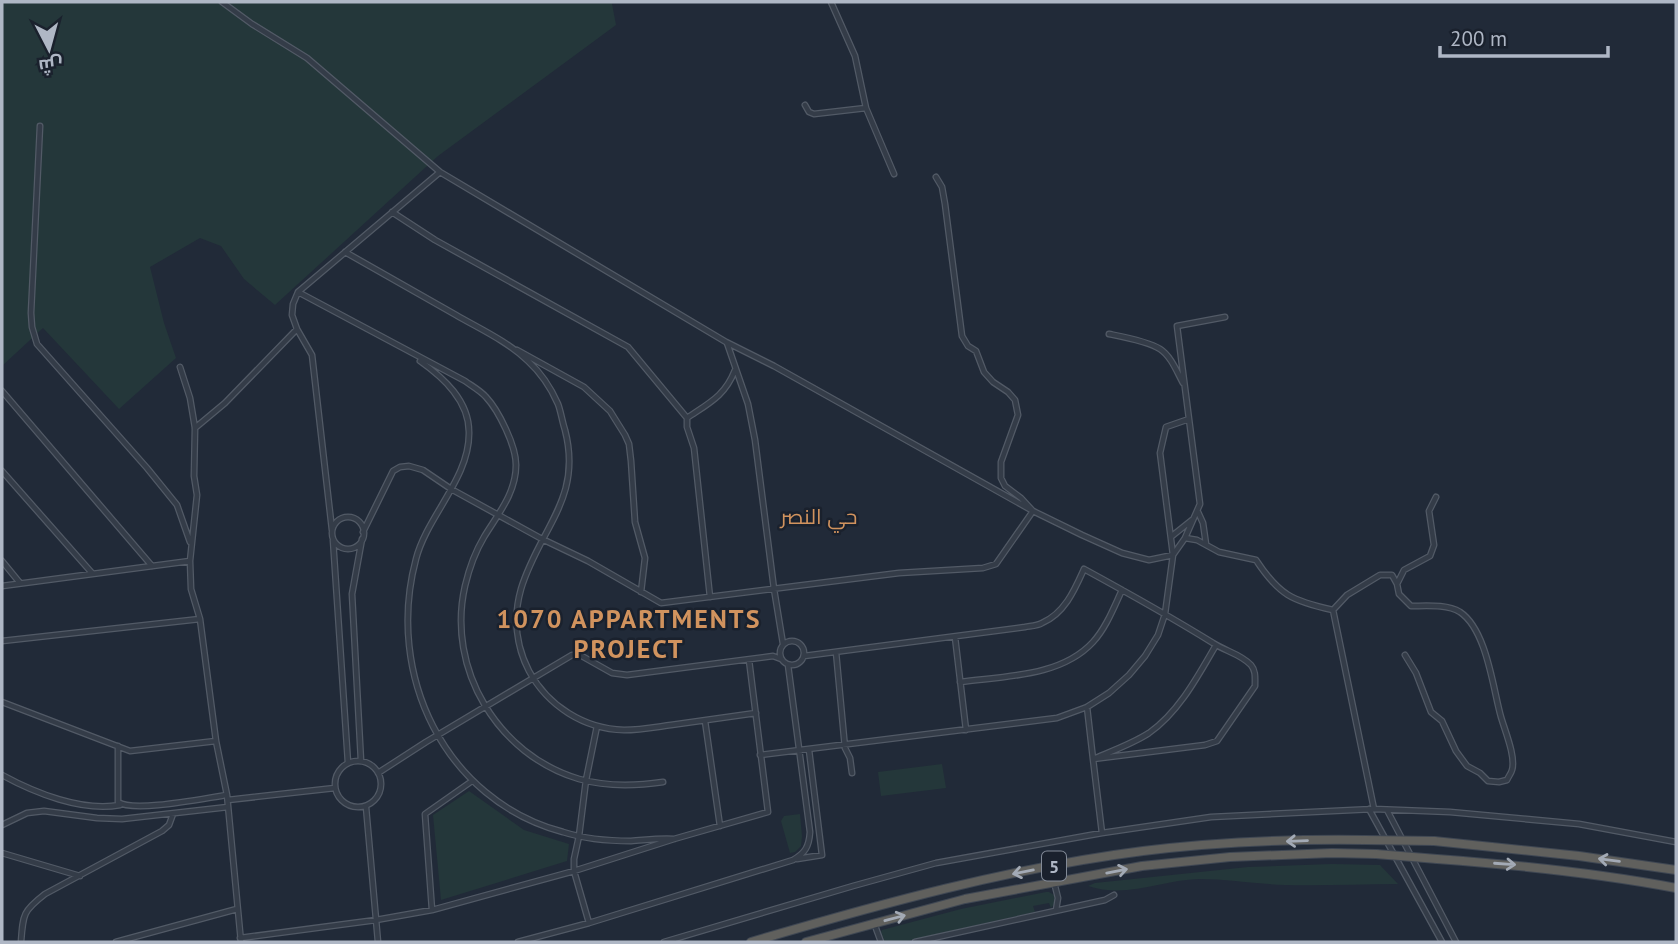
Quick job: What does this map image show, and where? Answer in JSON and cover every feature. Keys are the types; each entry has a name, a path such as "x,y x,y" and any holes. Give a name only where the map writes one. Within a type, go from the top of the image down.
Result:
{"highway":[{"name":"5","path":"751,942 962,884 1142,851 1230,842 1434,841 1579,856 1676,870"},
{"name":"5","path":"806,942 965,899 1142,866 1230,857 1376,854 1527,866 1604,875 1676,888"}],"street":[{"path":"222,2 307,58 440,172 726,342 774,366 1033,511 1122,553 1149,560 1173,555 1185,538 1196,514 1200,504 1177,326 1225,317"},
{"path":"831,2 856,56 866,108 894,174"},
{"path":"805,105 809,112 814,114 866,108"},
{"path":"40,126 31,313 37,344 177,505 191,544"},
{"path":"348,763 333,540 312,355 297,329 292,315 293,304 298,292 440,172"},
{"path":"936,177 942,187 962,336 968,346 976,351 984,372 993,383 1015,400 1018,415 1002,462 1001,478 1005,486 1033,511"},
{"path":"392,212 435,240 628,347 687,418 694,448 710,597"},
{"path":"345,253 584,387 610,411 629,444 635,522 645,558 641,592"},
{"path":"298,292 465,381 485,396 497,413 515,454 511,491 476,552 469,569 462,606 466,662 485,707 501,728 528,754 561,772 616,785 635,786 663,782"},
{"path":"195,428 225,403 297,329"},
{"path":"1109,334 1161,349 1185,387"},
{"path":"501,340 527,360 542,376 558,405 567,439 569,470 565,494 521,589 517,613 520,650 533,678 545,694 564,710 597,726 622,730 756,713"},
{"path":"726,342 748,404 755,440 783,644"},
{"path":"411,354 450,385 465,409 469,432 465,458 451,489 425,533 416,556 408,605 409,654 413,677 437,736 472,780 494,799 537,823 579,836 609,840 674,839"},
{"path":"180,367 190,398 195,428 194,476 197,495 191,544 191,589 200,619 216,741 229,807 241,940 432,909 575,871 768,812 749,660"},
{"path":"687,418 723,392 731,382 735,369"},
{"path":"2,391 152,566"},
{"path":"760,755 1057,719 1087,707 1109,693 1145,656 1158,635 1165,614 1173,555 1160,453 1166,427 1189,419"},
{"path":"361,761 352,594 363,531 393,471 400,467 409,466 423,470 451,489 542,540 588,561 661,604 899,573 983,568 996,564 1033,511"},
{"path":"2,471 92,574"},
{"path":"1397,584 1404,570 1430,556 1434,545 1429,511 1436,496"},
{"path":"1171,537 1196,514"},
{"path":"1196,514 1203,523 1206,545"},
{"path":"332,530 337,522 346,517 359,523 363,531"},
{"path":"1185,538 1197,540 1219,552 1256,559 1269,579 1294,599 1333,610"},
{"path":"333,540 340,547 351,549 362,539"},
{"path":"2,561 21,583"},
{"path":"2,586 190,561"},
{"path":"804,656 1042,623 1060,610 1073,593 1084,569 1253,667 1255,686 1217,741 1205,746 1093,759"},
{"path":"1333,610 1347,596 1380,575 1392,575 1399,594 1411,606 1442,607 1459,612 1473,626 1494,683 1500,717 1510,742 1513,770 1507,780 1488,781 1467,766 1456,751 1442,721 1431,712 1416,673 1405,654"},
{"path":"960,682 1040,671 1079,654 1093,642 1105,625 1122,590"},
{"path":"1333,610 1371,809 1442,942"},
{"path":"2,641 200,619"},
{"path":"955,636 966,730"},
{"path":"781,659 779,652 783,644 789,640 798,642 804,649 804,656 798,664 788,665"},
{"path":"1093,759 1150,732 1189,690 1216,645"},
{"path":"836,652 844,745 850,758 852,773"},
{"path":"378,773 565,659 580,655 618,675 773,656 788,665 810,832 804,853 793,860"},
{"path":"2,702 130,751 216,741"},
{"path":"1087,707 1102,833"},
{"path":"705,721 720,826"},
{"path":"589,923 574,859 597,726"},
{"path":"118,746 118,803 121,805"},
{"path":"518,942 793,860 822,855 809,750"},
{"path":"361,761 373,766 378,773 380,790 374,801 366,807 354,808 345,804 336,794 335,776 338,770 348,763 361,761"},
{"path":"2,775 73,803 92,807 147,806 335,788"},
{"path":"432,909 425,814 472,780"},
{"path":"2,825 27,813 44,811 109,818 229,807"},
{"path":"366,807 378,942"},
{"path":"664,942 936,863 1102,833 1211,817 1371,809 1450,813 1580,824 1676,842"},
{"path":"1387,810 1457,942"},
{"path":"21,942 26,912 33,904 45,894 162,831 169,825 173,814"},
{"path":"2,853 81,876"},
{"path":"1055,886 1058,898 1056,911"},
{"path":"915,942 1105,900 1114,895"},
{"path":"116,942 237,909"},
{"path":"874,923 881,942"}],"shaded area":[{"path":"2,2 613,2 616,25 438,156 275,305 244,279 221,246 200,238 150,267 176,358 119,409 43,328 2,366"},
{"path":"942,764 946,788 881,796 878,772"},
{"path":"469,791 524,830 569,844 567,861 441,900 433,815"},
{"path":"800,814 801,846 790,853 781,821 784,816"},
{"path":"1380,865 1398,884 1285,885 1199,879 1116,891 1088,886 1095,883 1248,867"},
{"path":"1046,892 1054,895 1055,903 1051,908 1049,903 1033,906 1035,912 903,942 885,942 881,932 961,909"}],"district":[{"name":"حي النصر","path":"819,516"},
{"name":"1070 APPARTMENTS PROJECT","path":"629,633"}]}
